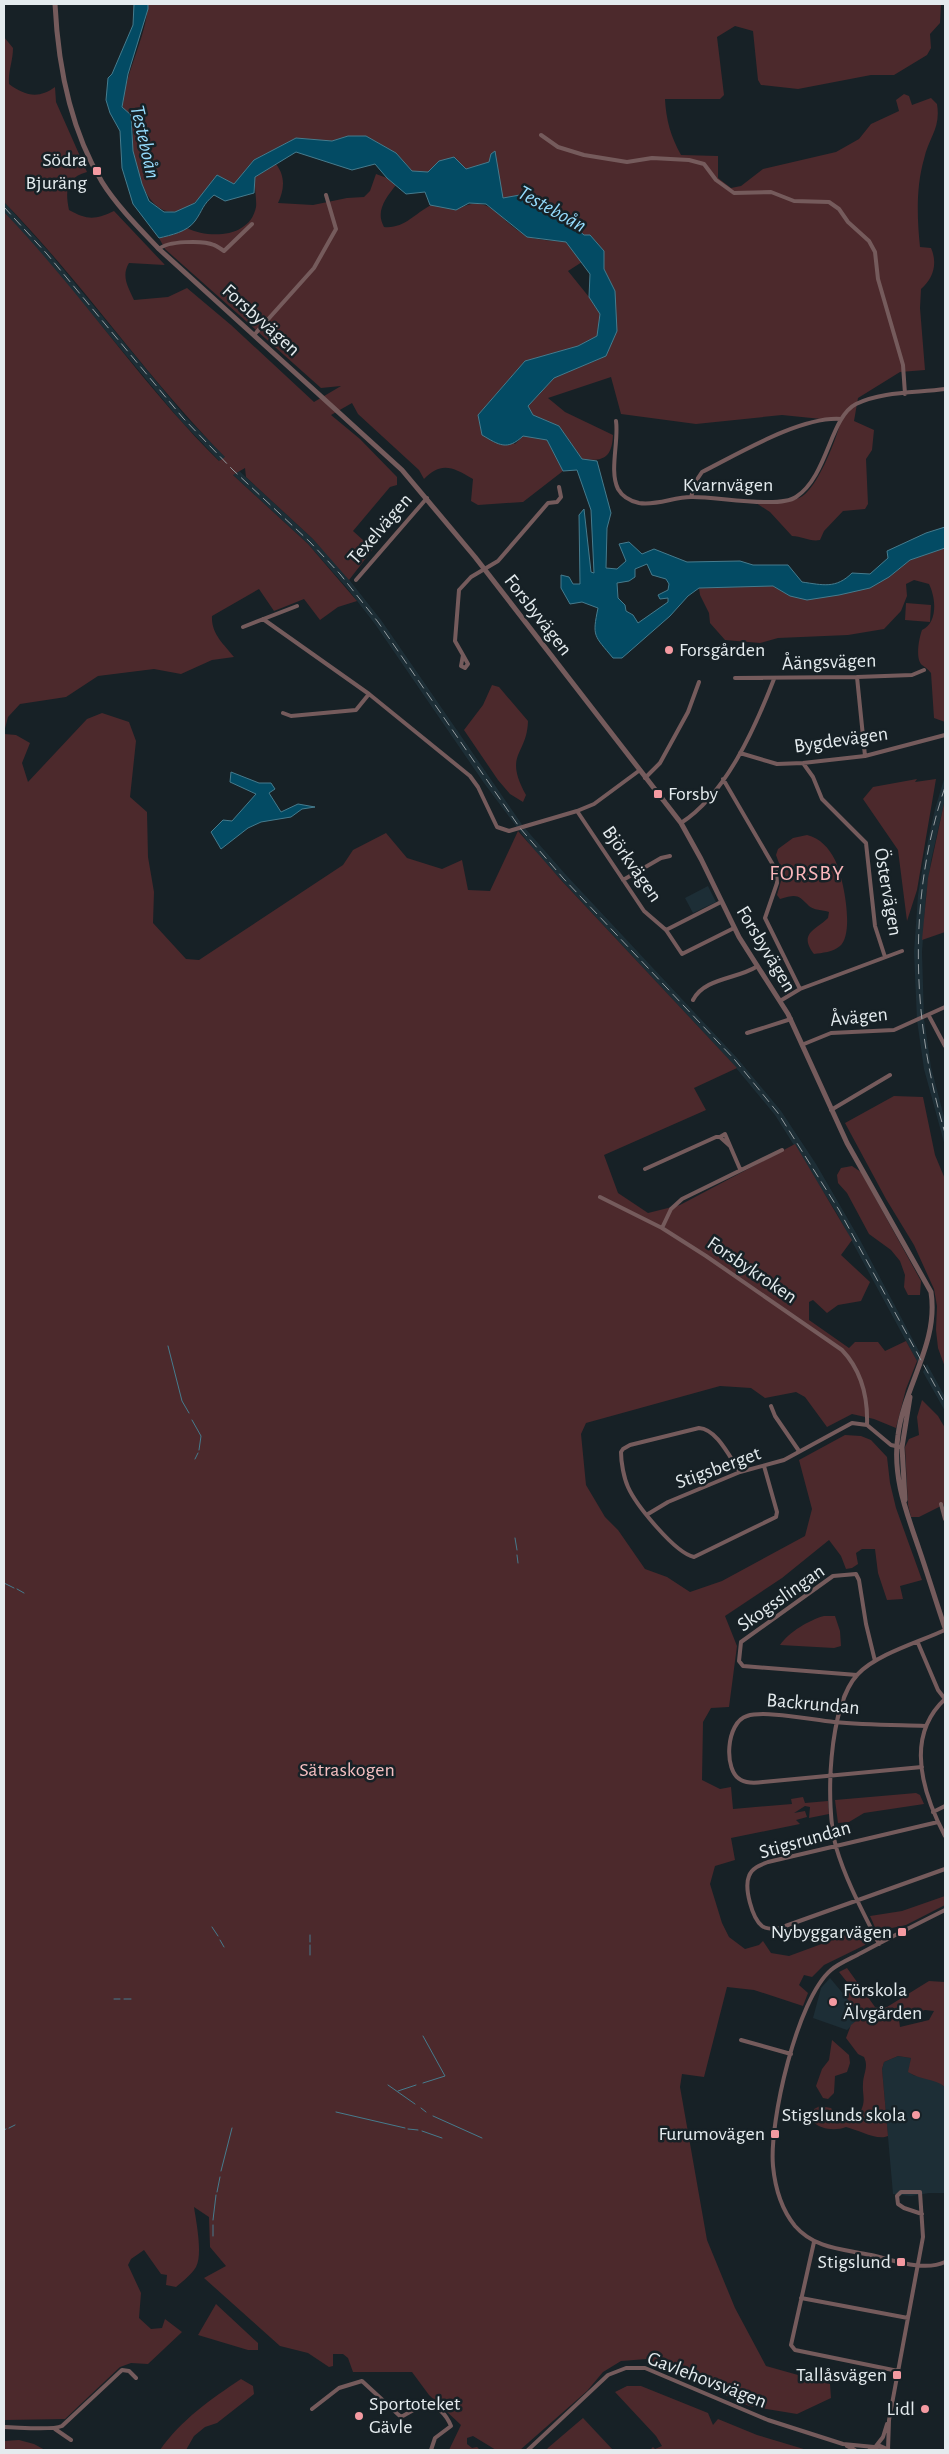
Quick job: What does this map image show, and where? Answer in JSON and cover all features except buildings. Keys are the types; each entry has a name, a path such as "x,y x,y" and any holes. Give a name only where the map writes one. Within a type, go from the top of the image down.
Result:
{"street":[{"name":"Forsbyvägen","path":"55,4 59,53 68,97 80,137 102,182 137,226 159,249 372,441 427,498 484,568 681,823 698,852 734,928 756,967 791,1019 804,1044 831,1110 931,1292 932,1307 928,1339 913,1384 899,1447 909,1520 945,1629"},
{"path":"540,135 548,141 567,149 627,162 652,158 689,160 704,164 716,180 734,193 771,192 794,201 829,202 840,209 848,222 869,241 874,252 878,279 903,365 905,394"},
{"path":"255,334 314,268 336,229 326,194"},
{"name":"Forsbyvägen","path":"159,249 164,244 185,242 213,244 224,251 252,224"},
{"name":"Kvarnvägen","path":"616,421 618,434 614,466 617,488 626,499 640,503 692,497 773,502 794,499 810,485 820,469 841,418 855,404 881,396 945,389"},
{"path":"692,497 696,481 702,472 775,435 828,418 841,418"},
{"path":"484,568 498,561 548,503 558,502 561,498 559,487"},
{"name":"Texelvägen","path":"356,580 427,498"},
{"name":"Forsbyvägen","path":"463,655 455,641 457,594 462,585 484,568"},
{"path":"243,627 297,606"},
{"path":"263,619 369,694 470,776 478,787 497,826 509,831 577,811 594,804 640,770"},
{"name":"Åängsvägen","path":"735,678 857,677 912,674 924,670"},
{"path":"857,677 865,756"},
{"path":"681,823 700,806 723,779 740,753 756,723 774,679"},
{"path":"646,778 660,763 688,712 699,682"},
{"path":"283,713 291,716 356,710 369,694"},
{"name":"Bygdevägen","path":"740,753 777,764 803,763 865,756 945,735"},
{"name":"Östervägen","path":"803,763 813,777 822,800 866,842 875,926 885,957"},
{"path":"723,779 776,870 777,882 765,918 800,989"},
{"name":"Björkvägen","path":"577,811 644,912 666,930 682,954 734,928"},
{"path":"623,880 661,858 670,856"},
{"name":"Björkvägen","path":"666,930 721,902"},
{"path":"780,1001 800,989 902,951"},
{"path":"693,1000 697,992 706,986 756,967"},
{"name":"Åvägen","path":"804,1044 831,1033 884,1032 894,1030 929,1016 945,1007"},
{"path":"929,1016 945,1046"},
{"path":"747,1033 791,1019"},
{"path":"831,1110 881,1078 890,1075"},
{"path":"645,1169 726,1134 740,1169"},
{"path":"662,1228 671,1209 682,1199 782,1150"},
{"name":"Forsbykroken","path":"600,1197 662,1228 706,1256 842,1350 857,1371 865,1398 866,1425"},
{"path":"771,1406 775,1416 799,1451"},
{"name":"Stigsberget","path":"648,1514 668,1502 740,1472 784,1460 852,1423 866,1425"},
{"path":"866,1425 891,1446 899,1447"},
{"path":"740,1472 713,1434 706,1428 678,1432 626,1446 621,1457 628,1488 671,1544 690,1556 702,1555 776,1517 777,1512 764,1466"},
{"path":"941,1504 945,1519"},
{"name":"Skogsslingan","path":"857,1675 743,1666 740,1661 741,1642 832,1576 852,1573 856,1574 859,1580 866,1624 875,1661"},
{"path":"879,1944 856,1901 836,1846 832,1816 832,1775 836,1722 857,1675 875,1661 918,1643 945,1629"},
{"path":"918,1643 938,1690 945,1699 925,1726 922,1738 922,1767 926,1796 945,1836"},
{"name":"Backrundan","path":"922,1767 751,1783 739,1780 730,1766 732,1732 733,1726 741,1718 757,1714 836,1722 925,1726"},
{"path":"933,1812 945,1806"},
{"name":"Stigsrundan","path":"938,1822 759,1865 749,1876 748,1886 754,1917 765,1927 777,1930 945,1869"},
{"path":"945,1910 831,1970 818,1985 803,2016 791,2054 774,2136 773,2166 777,2187 786,2214 796,2227 814,2242 918,2265 945,2262"},
{"path":"741,2040 791,2054"},
{"path":"888,2450 889,2420 923,2237 922,2214 920,2192 901,2192 897,2196 898,2204 922,2214"},
{"path":"814,2242 791,2345 795,2350 898,2371"},
{"path":"801,2298 908,2318"},
{"name":"Gavlehovsvägen","path":"528,2450 608,2375 626,2368 644,2368 768,2420 843,2444 873,2448"},
{"path":"54,2429 62,2426 122,2370 129,2371 136,2378"},
{"path":"312,2409 339,2388 362,2381 400,2417 426,2403 434,2405 447,2417 451,2426 435,2438 431,2450"},
{"path":"873,2448 883,2437 889,2420"},
{"path":"4,2427 32,2426 54,2429 71,2440"},
{"name":"Gavlehovsvägen","path":"843,2444 854,2450"},
{"path":"873,2448 882,2446 888,2450"}],"shaded area":[{"path":"4,202 49,252 185,416 236,468 313,539 343,572 381,620 523,826 566,875 737,1058 781,1111 816,1164 860,1240 921,1355 918,1363 836,1212 775,1115 732,1063 536,853 484,783 375,624 347,588 308,544 231,473 180,420 4,212"},
{"path":"945,776 945,799 931,861 926,896 922,952 924,1019 931,1067 945,1121 945,1146 924,1069 917,1020 914,952 918,895 924,859 935,809"},
{"path":"708,886 716,902 693,913 685,898"},
{"path":"927,1364 945,1397 945,1411 923,1372"},
{"name":"Förskola Älvgården","path":"830,1978 862,2016 847,2030 813,2018 821,1988"},
{"name":"Stigslunds skola","path":"898,2056 911,2058 909,2072 913,2075 937,2081 945,2087 945,2193 911,2196 893,2194 882,2069 884,2062"}],"green space":[{"path":"148,4 941,4 940,23 930,34 931,48 927,55 894,75 871,75 798,89 761,85 758,80 753,31 735,26 717,37 724,95 720,99 665,99 674,142 681,155 718,156 718,178 731,188 741,186 763,169 836,152 859,139 871,124 899,111 896,100 904,94 909,96 912,105 931,98 937,104 936,126 921,170 918,203 920,247 931,248 934,260 933,271 929,281 921,289 920,308 925,370 900,372 858,398 854,421 874,430 872,450 866,459 868,504 865,509 843,511 824,531 820,540 813,540 792,536 770,512 756,503 789,501 799,498 806,493 825,464 841,421 782,415 696,424 621,414 611,377 548,398 565,412 613,435 611,449 605,457 589,460 582,459 559,426 533,415 528,406 554,378 606,356 615,291 604,269 604,251 559,214 503,198 491,154 490,162 466,169 460,164 439,161 428,172 412,171 396,153 366,136 348,136 332,141 296,138 254,160 234,184 217,175 195,202 181,210 170,212 160,208 151,200 139,177 133,152 133,132 123,108 125,91 144,29"},
{"path":"4,37 13,48 9,84 32,95 49,91 55,87 56,102 87,172 71,181 67,191 69,210 81,216 91,218 114,211 165,265 129,263 125,277 134,300 168,297 187,288 231,325 314,402 341,386 321,388 165,249 159,238 175,234 187,228 206,234 217,234 237,230 246,225 256,207 255,177 276,164 283,179 282,193 278,203 313,205 347,198 364,197 370,191 376,174 387,178 396,185 385,200 381,210 384,227 397,226 431,205 456,210 468,205 478,204 487,206 517,230 531,238 566,242 582,262 568,271 600,314 597,336 578,346 525,361 478,415 515,444 523,436 547,440 563,471 523,502 478,505 471,501 473,479 459,471 442,468 430,473 424,479 419,470 358,414 352,403 331,415 360,439 397,477 397,485 390,487 353,531 373,549 349,580 313,539 246,477 245,468 233,475 308,544 357,601 338,607 320,620 304,599 274,611 259,589 212,616 216,633 234,657 212,660 181,674 154,669 98,676 66,697 20,704 8,717 4,732 4,212 59,273 163,401 190,431 219,461 225,457 168,395 61,265 4,202"},
{"path":"945,548 945,722 934,718 931,673 922,665 919,658 918,648 922,630 931,622 934,610 933,596 929,584 914,580 906,584 907,596 901,611 884,629 848,635 778,638 760,643 725,640 710,623 709,613 700,595 699,588 762,585 773,586 790,596 889,577 910,560"},
{"path":"906,603 931,605 930,622 905,620"},
{"path":"492,685 499,687 528,721 527,733 516,762 519,781 526,795 523,802 510,794 498,780 464,730 483,705"},
{"name":"Sätraskogen","path":"102,713 129,722 136,741 130,797 147,812 148,857 154,892 153,923 186,959 199,960 343,865 353,850 386,833 407,858 442,869 462,860 468,890 490,891 518,831 561,880 737,1068 694,1088 706,1110 604,1155 618,1193 648,1213 680,1205 795,1144 852,1240 841,1255 870,1282 861,1301 838,1305 827,1313 813,1300 809,1302 809,1320 849,1348 855,1342 878,1342 885,1351 906,1341 917,1361 906,1389 896,1428 874,1419 852,1414 827,1427 805,1397 796,1392 765,1398 751,1388 720,1386 586,1423 581,1434 586,1485 605,1517 618,1530 645,1569 667,1577 690,1592 722,1581 805,1536 812,1509 799,1460 845,1435 861,1436 871,1440 887,1457 890,1483 896,1508 922,1580 900,1586 903,1599 887,1600 878,1573 875,1549 862,1549 856,1553 858,1564 846,1569 841,1556 829,1540 782,1578 725,1616 737,1646 729,1707 711,1708 703,1722 702,1780 720,1789 731,1787 733,1809 792,1804 791,1799 803,1797 805,1803 828,1801 829,1814 809,1818 810,1807 805,1806 794,1813 805,1811 807,1817 796,1820 800,1824 731,1838 735,1860 715,1866 710,1884 722,1923 729,1937 745,1949 759,1945 763,1941 771,1953 789,1956 865,1928 870,1938 865,1945 824,1965 812,1977 804,1975 799,1985 808,1993 803,2006 754,1990 727,1987 704,2077 682,2074 680,2087 707,2240 735,2308 766,2366 830,2384 831,2398 797,2414 749,2406 647,2359 621,2361 603,2372 587,2391 520,2450 496,2450 473,2436 467,2438 467,2444 472,2448 477,2447 480,2450 449,2450 461,2425 429,2395 412,2372 353,2372 348,2358 343,2354 333,2354 333,2366 329,2367 308,2353 280,2346 204,2278 226,2266 210,2247 209,2217 194,2207 199,2254 196,2267 184,2280 176,2287 166,2285 167,2275 161,2274 144,2250 131,2259 128,2265 141,2293 139,2318 151,2329 162,2328 165,2319 182,2332 148,2364 131,2363 120,2367 65,2419 4,2420 4,734 16,735 30,743 22,763 28,782 87,719"},
{"path":"917,779 915,782 936,779 917,890 907,921 898,850 863,799 873,787"},
{"path":"945,799 945,932 922,940 928,878"},
{"path":"807,835 816,838 830,851 838,868 846,904 847,929 844,939 840,946 824,953 814,954 808,937 814,929 828,918 829,912 811,907 797,896 780,899 777,895 783,874 776,855 778,849 793,838"},
{"path":"894,1096 923,1097 935,1155 945,1179 945,1367 938,1348 936,1330 937,1306 934,1289 914,1245 886,1199 845,1123"},
{"path":"852,1166 861,1172 921,1281 920,1295 908,1295 904,1287 905,1275 900,1261 891,1250 869,1234 847,1193 838,1183 837,1175 841,1168"},
{"path":"922,1400 938,1416 945,1428 945,1504 919,1517 911,1517 908,1505 905,1447 909,1439 919,1435 917,1417"},
{"path":"824,1616 835,1616 840,1631 841,1646 834,1648 780,1645 800,1627"},
{"path":"916,1793 920,1795 924,1804 864,1813 849,1822 838,1823 835,1800"},
{"path":"945,1896 945,1905 906,1925 887,1929 883,1934 878,1934 870,1916 902,1911"},
{"path":"847,1968 875,2007 887,2007 929,1981 945,1982 945,2087 908,2072 911,2058 898,2056 884,2062 882,2069 888,2136 873,2136 846,2127 829,2129 812,2121 814,2109 820,2106 831,2108 839,2119 854,2117 859,2114 863,2105 863,2084 866,2067 864,2057 858,2054 846,2038 851,2025 862,2016 844,1995 847,1982 839,1972","holes":["925,2010 934,2011 929,2020 900,2027 899,2020 914,2016 915,2013"]},
{"path":"832,2040 849,2055 850,2063 847,2072 835,2076 834,2093 828,2099 823,2098 816,2086 822,2069 829,2060"},
{"path":"216,2304 258,2343 258,2350 248,2350 198,2335"},
{"path":"241,2379 253,2386 254,2394 217,2423 205,2427 194,2436 186,2450 160,2450 187,2420 208,2402"},
{"path":"627,2386 641,2386 708,2413 713,2425 718,2419 757,2435 807,2450 650,2450 653,2447 655,2449 662,2446 656,2436 615,2392"},
{"path":"583,2418 613,2450 546,2450 549,2447"},
{"path":"19,2440 34,2444 45,2450 4,2450 4,2441"}],"water":[{"name":"Testeboån","path":"134,4 148,4 128,74 122,107 131,115 133,151 142,184 149,201 164,212 175,212 195,203 217,175 234,184 254,160 296,138 332,141 348,136 366,136 396,153 412,171 428,172 439,161 454,157 466,169 489,162 491,154 495,151 503,198 531,193 547,202 584,235 590,235 604,251 604,269 615,291 617,331 606,356 554,378 528,406 533,415 559,426 582,459 597,461 611,513 607,528 606,568 617,569 626,561 619,544 629,542 642,554 654,549 687,562 740,561 753,565 788,565 802,582 829,585 840,582 852,573 870,574 888,558 887,551 926,533 945,527 945,548 910,560 889,577 870,588 839,595 807,600 790,596 773,586 699,588 622,658 613,658 596,635 595,625 598,608 582,602 570,604 561,588 561,575 569,577 573,584 580,584 579,515 584,509 591,572 594,573 591,510 577,470 563,471 547,440 523,436 512,444 503,445 488,439 482,435 478,415 525,361 578,346 597,336 600,314 589,297 590,274 566,242 527,237 486,204 469,203 456,210 430,205 425,192 406,194 387,178 375,164 352,170 296,152 255,177 254,193 225,201 214,195 192,225 159,238 133,204 122,168 120,131 110,113 106,100 108,78 112,74 133,25","holes":["647,564 652,575 666,579 669,584 668,590 658,595 660,599 668,598 668,602 638,623 633,615 626,611 625,605 618,598 617,583 629,581 635,577 635,569"]},
{"path":"231,772 259,783 271,783 275,789 269,793 281,812 298,804 315,807 302,809 291,817 261,822 248,828 221,849 211,832 223,820 232,821 256,794 230,782"}],"waterway":[{"path":"168,1346 182,1401 189,1413"},
{"path":"192,1420 201,1436 199,1450"},
{"path":"195,1459 198,1453"},
{"path":"515,1538 517,1550"},
{"path":"517,1555 518,1563"},
{"path":"4,1583 14,1588"},
{"path":"17,1589 24,1593"},
{"path":"212,1927 218,1936"},
{"path":"310,1935 310,1942"},
{"path":"220,1940 224,1947"},
{"path":"310,1945 310,1955"},
{"path":"114,1999 120,1999"},
{"path":"124,1999 131,1999"},
{"path":"423,2036 445,2076 423,2083"},
{"path":"388,2085 415,2104"},
{"path":"398,2091 416,2085"},
{"path":"421,2108 426,2112"},
{"path":"336,2112 405,2128"},
{"path":"433,2116 482,2138"},
{"path":"9,2128 15,2125"},
{"path":"221,2171 232,2128"},
{"path":"408,2129 418,2130"},
{"path":"422,2131 442,2138"},
{"path":"217,2192 220,2177"},
{"path":"213,2220 216,2195"},
{"path":"213,2225 213,2236"}],"railway":[{"path":"4,207 47,254 183,418 233,470 310,542 340,574 378,622 520,828 563,878 735,1060 778,1113 839,1210 945,1404"},
{"path":"945,787 933,829 924,873 918,960 920,1004 926,1048 934,1091 945,1133"}],"place":[{"name":"Södra Bjuräng","path":"97,171"},
{"name":"Forsgården","path":"669,650"},
{"name":"Forsby","path":"658,794"},
{"name":"Nybyggarvägen","path":"902,1932"},
{"name":"Förskola Älvgården","path":"833,2002"},
{"name":"Stigslunds skola","path":"916,2115"},
{"name":"Furumovägen","path":"775,2134"},
{"name":"Stigslund","path":"901,2262"},
{"name":"Tallåsvägen","path":"897,2375"},
{"name":"Lidl","path":"925,2409"},
{"name":"Sportoteket Gävle","path":"359,2416"}],"district":[{"name":"FORSBY","path":"807,873"}]}
